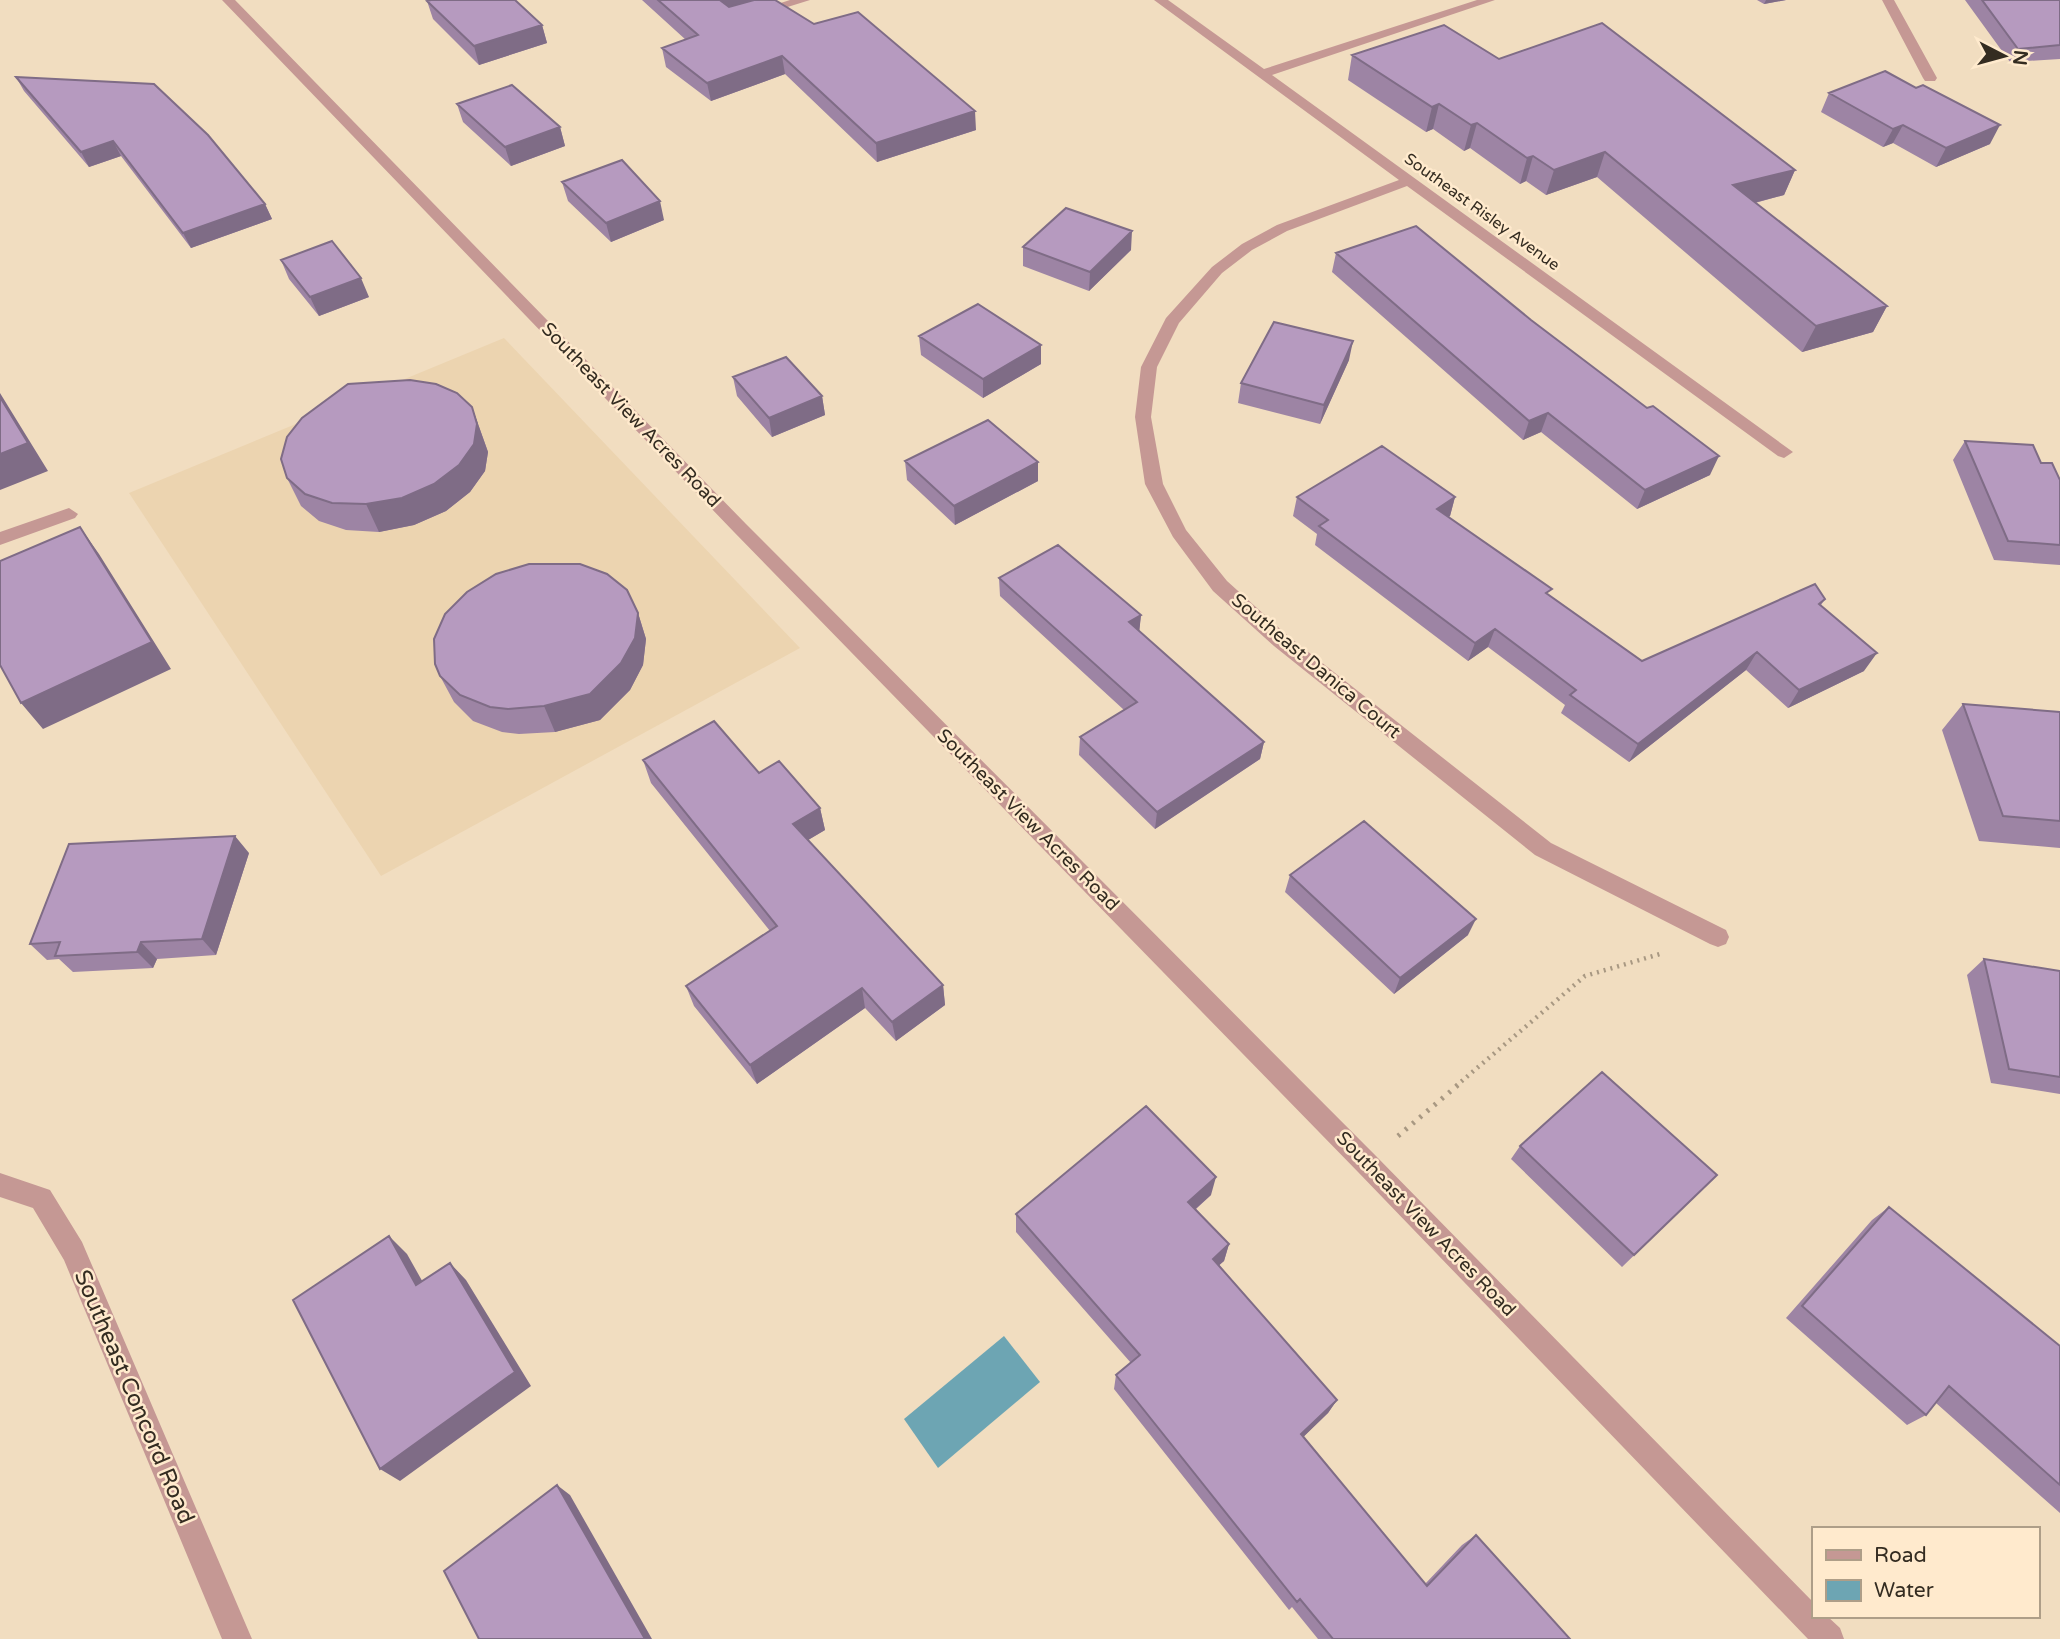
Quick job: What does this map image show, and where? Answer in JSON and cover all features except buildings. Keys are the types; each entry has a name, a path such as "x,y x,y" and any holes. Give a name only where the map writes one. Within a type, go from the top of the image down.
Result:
{"street":[{"name":"Southeast View Acres Road","path":"228,0 755,544 1357,1154 1829,1639"},
{"path":"745,16 804,0"},
{"name":"Southeast Risley Avenue","path":"1160,0 1784,452"},
{"path":"1264,73 1489,0"},
{"path":"1888,0 1930,78"},
{"name":"Southeast Danica Court","path":"1408,181 1282,228 1247,247 1217,270 1171,321 1149,368 1143,417 1154,485 1179,533 1220,586 1281,641 1543,849 1718,937"},
{"path":"0,539 69,513"},
{"name":"Southeast Concord Road","path":"0,1185 41,1199 72,1251 237,1639"}],"path":[{"path":"1405,1129 1585,976 1718,937"}],"shaded area":[{"path":"504,338 800,648 381,876 129,493"}],"water":[{"path":"1004,1336 1040,1382 938,1468 904,1419"}]}
